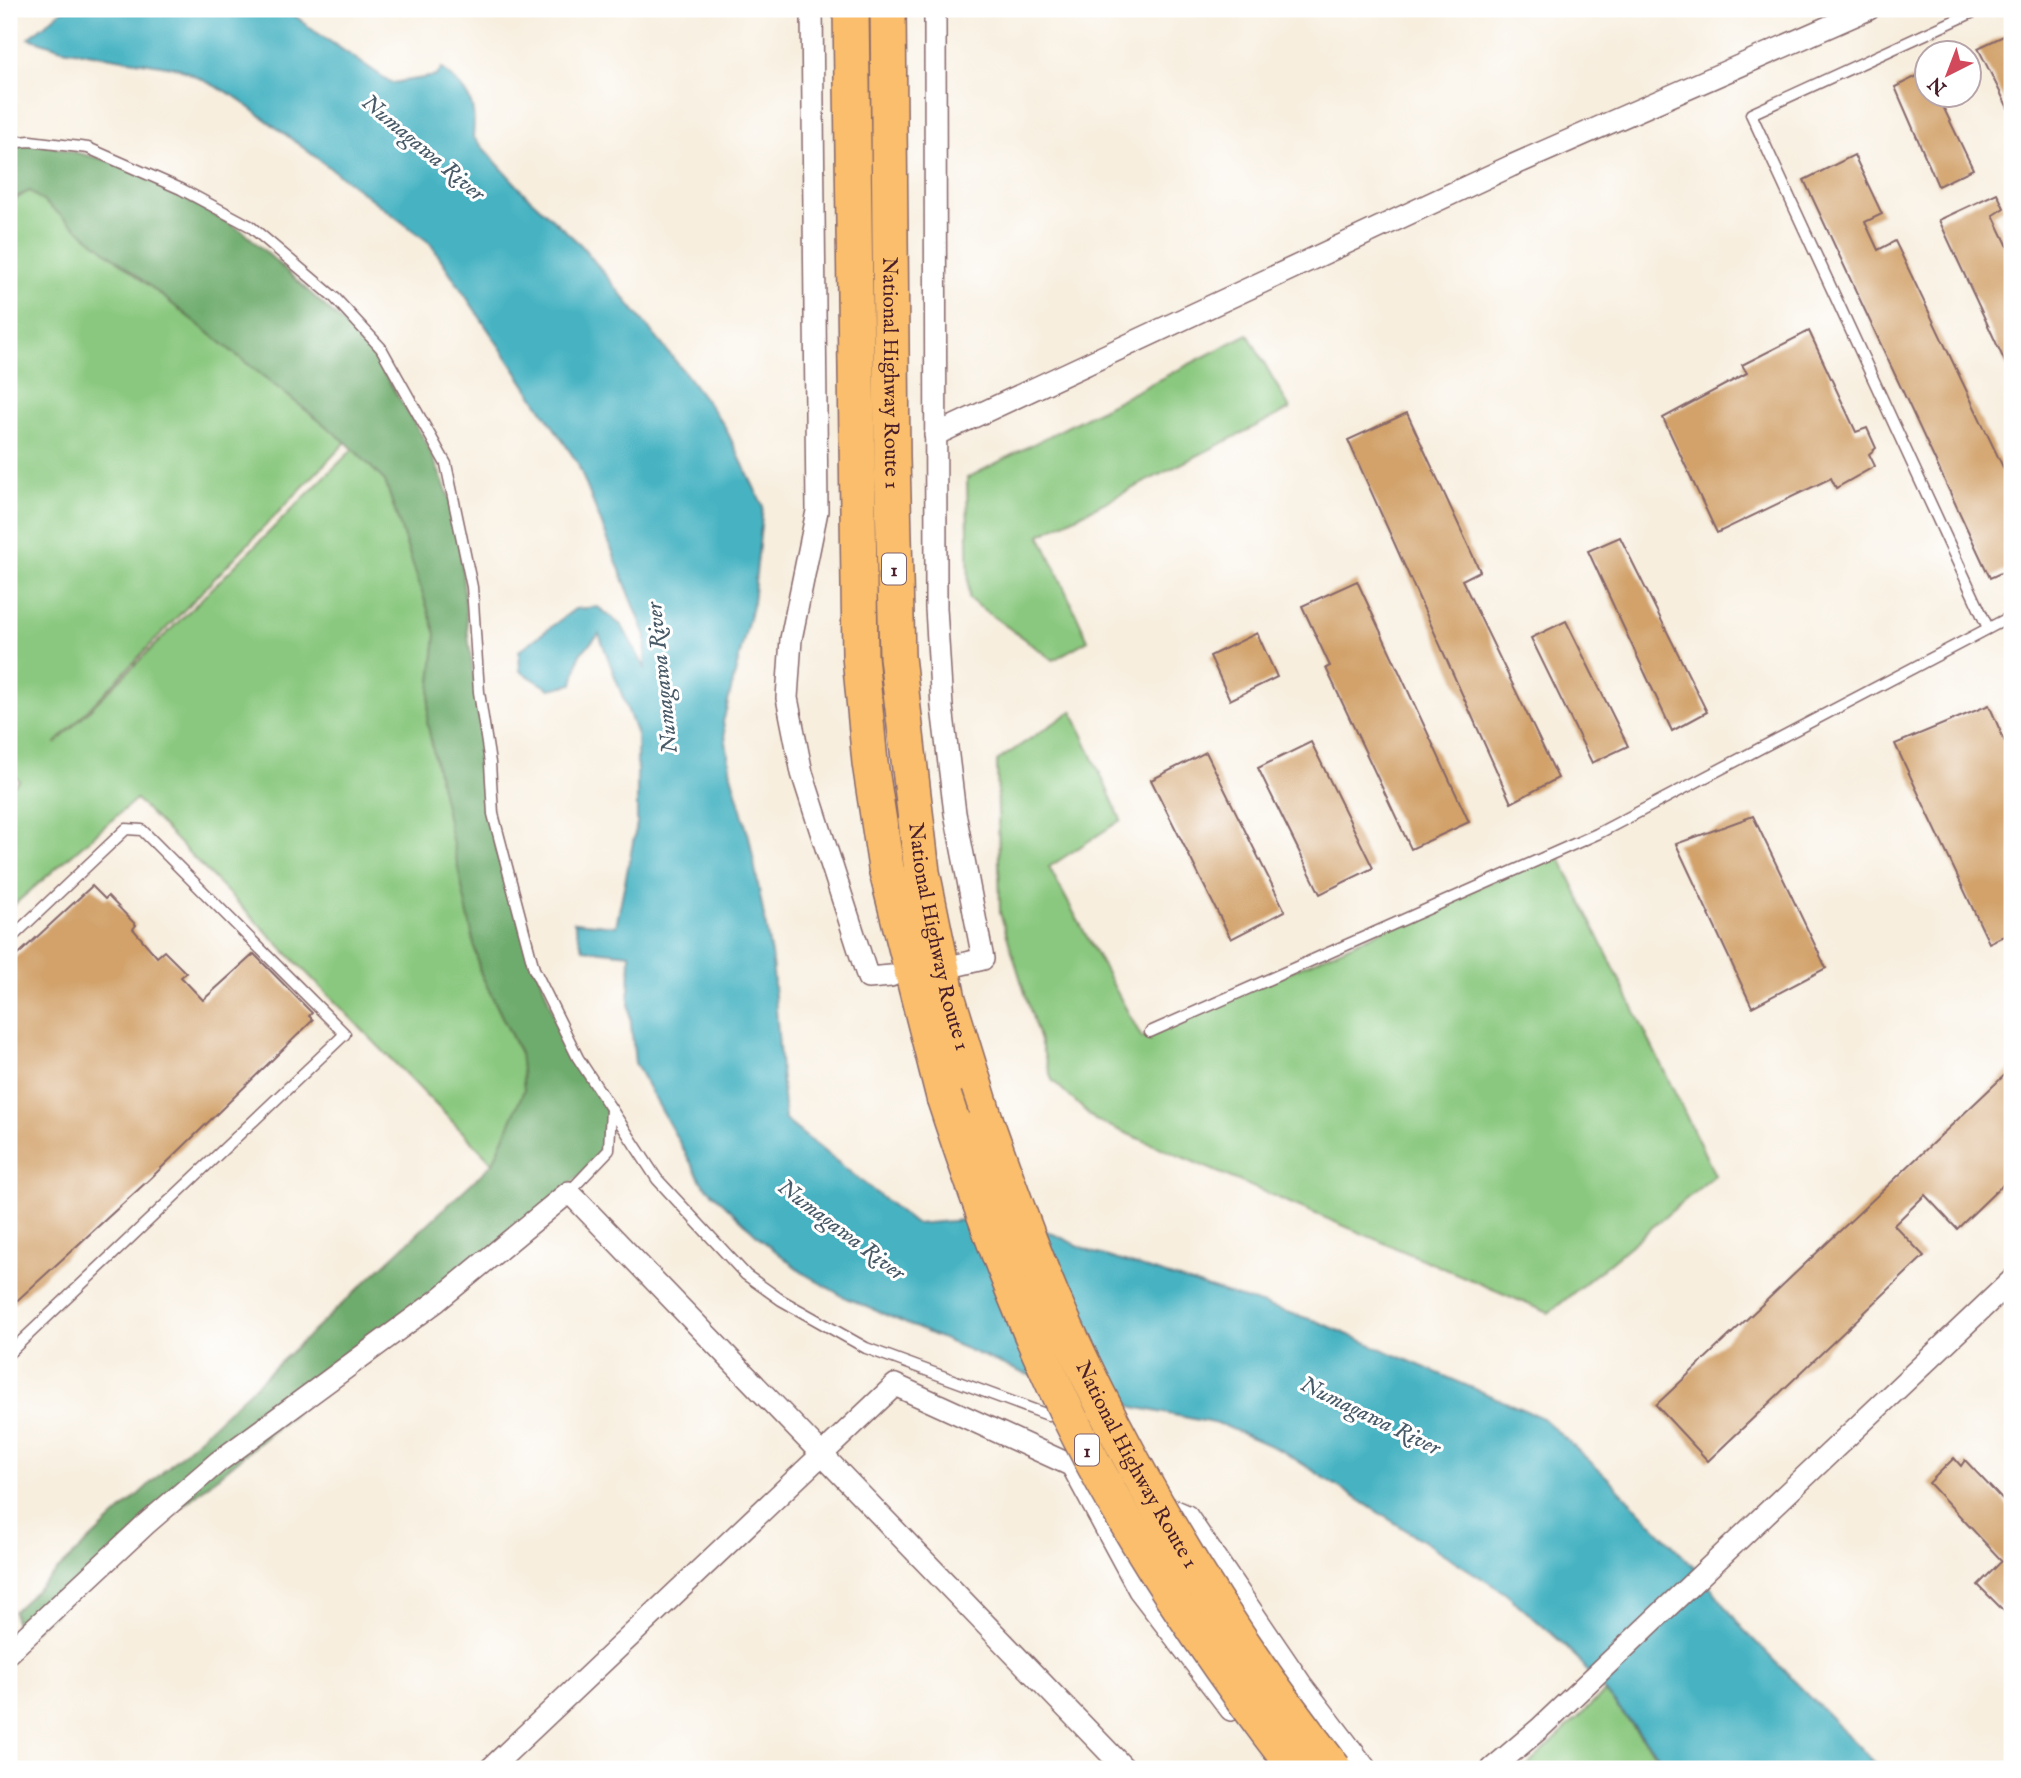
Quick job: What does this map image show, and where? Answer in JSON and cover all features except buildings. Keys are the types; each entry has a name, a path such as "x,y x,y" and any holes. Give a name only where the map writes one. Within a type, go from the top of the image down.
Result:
{"highway":[{"name":"National Highway Route 1","path":"851,9 860,656 870,763 886,868 944,1097 973,1186 1019,1306 1080,1437 1207,1650 1296,1769"},
{"name":"National Highway Route 1","path":"888,9 891,458 897,657 922,872 948,999 985,1119 1052,1296 1112,1423 1163,1518 1235,1631 1334,1769"}],"street":[{"path":"813,9 817,511 791,639 787,698 802,773 868,978 891,976"},
{"path":"935,9 936,608 942,707 955,813 983,959 958,965"},
{"path":"935,435 1511,166 1869,9"},
{"path":"9,1652 146,1524 218,1462 437,1301 569,1192 1125,1769"},
{"path":"1492,1769 1539,1729 2012,1280"},
{"path":"490,1769 895,1385 1186,1516 1301,1684 1366,1769"},
{"path":"1072,1466 1139,1590 1277,1769"}],"lane":[{"path":"1980,9 1751,114 1988,628"},
{"path":"9,143 30,141 88,148 181,189 250,226 335,298 381,348 446,464 472,587 479,692 490,763 493,814 534,969 578,1058 657,1179 746,1275 866,1348 1048,1415"},
{"path":"1150,1032 1597,834 2012,616"},
{"path":"9,940 126,829 142,830 345,1034 9,1353"},
{"path":"569,1192 609,1150 611,1109"}],"green space":[{"path":"30,141 126,165 244,232 366,344 427,444 457,515 468,634 497,852 566,1050 611,1109 602,1157 18,1643 14,1611 493,1163 524,1090 520,1053 480,972 427,722 436,634 385,481 346,442 30,191 9,200 9,144"},
{"path":"30,190 346,442 55,744 353,449 385,481 436,634 428,712 480,972 536,1086 493,1163 136,799 9,909 9,790 19,780 9,770 9,204"},
{"path":"1248,334 1290,409 1040,535 1088,640 1053,660 969,599 967,478"},
{"path":"1072,711 1121,820 1049,867 1142,1038 1557,852 1715,1175 1549,1313 1095,1120 1052,1080 1000,913 997,761"},
{"path":"1605,1692 1667,1769 1525,1768"}],"water":[{"name":"Numagawa River","path":"64,9 287,9 310,28 392,83 436,76 442,68 469,98 474,114 473,137 525,194 581,245 724,425 763,506 753,602 723,722 731,774 750,841 772,960 785,1120 915,1224 987,1218 995,1207 1092,1252 1316,1321 1543,1418 1609,1479 1703,1577 1743,1629 1881,1769 1670,1769 1568,1648 1505,1593 1282,1451 1223,1425 1134,1407 1023,1373 846,1298 803,1273 762,1240 702,1183 635,1063 629,1005 630,954 583,949 574,922 616,926 637,823 637,735 599,634 580,654 573,684 550,689 520,671 519,651 575,609 598,607 622,626 645,668 646,636 577,462 430,243 233,95 179,68 62,49 29,38"}]}
